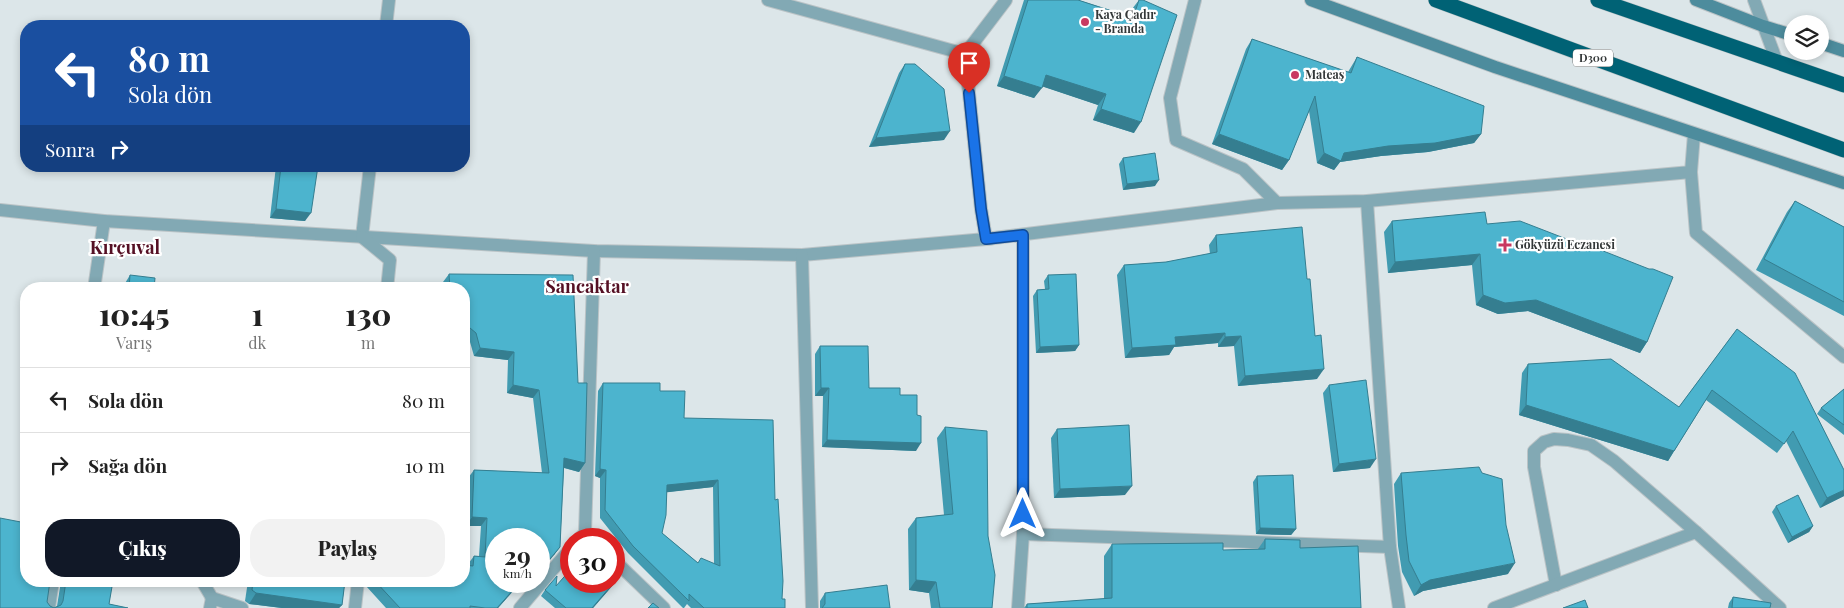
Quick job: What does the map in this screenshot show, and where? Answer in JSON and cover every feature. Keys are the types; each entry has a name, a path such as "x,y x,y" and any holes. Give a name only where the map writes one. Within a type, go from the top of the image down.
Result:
{"highway":[{"name":"D300","path":"1436,0 1844,150"},
{"path":"1598,0 1844,86"}],"main road":[{"path":"1312,0 1495,67 1844,182"},
{"path":"1696,0 1784,33"},
{"path":"1829,46 1844,51"}],"street":[{"path":"387,20 389,0"},
{"path":"768,0 965,54"},
{"path":"986,239 981,209 965,54 1006,0"},
{"path":"1195,0 1170,98 1176,140 1243,170 1277,203"},
{"path":"1754,0 1776,62"},
{"path":"1694,134 1690,172 1696,233 1844,358"},
{"path":"362,237 369,172"},
{"path":"986,239 1277,203 1367,201 1690,172"},
{"path":"1367,201 1390,547 1399,608"},
{"path":"0,210 104,221 594,251 802,255 1023,235 1023,534 1018,608"},
{"path":"95,282 104,221"},
{"path":"362,237 390,260 388,282"},
{"path":"585,528 594,251"},
{"path":"802,255 812,608"},
{"path":"1556,585 1534,467 1534,451 1544,442 1554,438 1591,445 1614,461 1780,608"},
{"path":"1494,608 1696,532"},
{"path":"1023,534 1390,547"},
{"path":"520,608 560,561"},
{"path":"625,571 664,608"},
{"path":"49,608 52,587"},
{"path":"204,587 211,603 242,608"},
{"path":"355,608 357,587"}],"building":[{"path":"1028,0 1078,0 1133,18 1139,0 1143,0 1177,15 1141,122 1101,109 1106,94 1046,75 1042,88 1004,76"},
{"path":"1252,39 1351,73 1357,57 1484,106 1481,134 1435,143 1388,146 1344,153 1341,161 1324,153 1315,96 1289,160 1219,134"},
{"path":"905,64 915,64 944,89 950,131 876,138"},
{"path":"1155,153 1159,180 1127,184 1123,158"},
{"path":"280,172 317,172 311,213 276,209"},
{"path":"1795,201 1844,227 1844,302 1764,259"},
{"path":"1485,212 1487,224 1520,221 1673,277 1647,342 1536,300 1505,303 1483,295 1480,254 1395,262 1392,221"},
{"path":"1302,227 1307,279 1310,279 1315,336 1321,335 1324,369 1245,376 1241,336 1225,337 1225,333 1175,337 1176,345 1132,348 1124,265 1166,262 1217,252 1216,235"},
{"path":"449,274 573,275 578,383 587,383 585,463 564,458 560,547 550,559 550,528 486,528 487,518 472,517 474,470 549,473 539,390 513,385 514,352 480,348 476,333 470,328 470,282 450,282"},
{"path":"1076,274 1079,345 1040,347 1037,290 1049,289 1048,275"},
{"path":"130,275 155,278 155,282 130,282"},
{"path":"1737,329 1795,373 1844,470 1844,490 1827,498 1793,431 1784,444 1712,390 1674,451 1526,405 1528,364 1611,359 1679,407"},
{"path":"820,346 868,346 869,388 900,388 900,395 917,395 917,415 921,416 921,443 827,440 829,388 821,388"},
{"path":"1366,380 1376,459 1339,464 1329,385"},
{"path":"603,383 660,383 660,391 685,391 684,418 773,420 775,500 778,499 783,581 782,599 785,599 785,608 704,608 689,594 689,601 633,546 625,536 625,528 619,528 605,510 606,470 600,469","holes":["718,480 720,566 701,558 698,563 662,533 666,515 667,485"]},
{"path":"1844,389 1844,425 1821,408"},
{"path":"1129,425 1132,486 1060,489 1057,429"},
{"path":"945,427 987,431 988,536 995,575 992,608 940,608 936,582 916,580 916,518 953,514"},
{"path":"1479,467 1482,473 1502,479 1506,525 1515,563 1430,580 1421,585 1409,561 1401,473"},
{"path":"1293,475 1296,529 1260,528 1257,476"},
{"path":"1798,495 1813,526 1792,537 1776,506"},
{"path":"0,518 20,522 20,587 49,587 47,602 54,608 0,608"},
{"path":"1265,539 1300,540 1300,548 1358,546 1361,608 1027,608 1027,604 1112,598 1112,544 1223,543 1223,550 1265,549"},
{"path":"474,556 485,557 485,593 510,593 497,608 470,606 470,608 400,608 381,587 470,587 470,566 473,566"},
{"path":"557,576 556,586 560,581 560,593 605,593 592,608 566,608 548,593 550,584"},
{"path":"887,585 890,608 822,608 825,604 825,593"},
{"path":"65,587 112,587 109,604 128,608 54,608 61,605"},
{"path":"252,587 344,587 342,605 256,593 252,590"},
{"path":"1733,597 1771,603 1770,608 1732,608"},
{"path":"1585,600 1588,608 1563,608"},
{"path":"653,603 659,608 648,608"}],"place":[{"name":"Kaya Çadır - Branda","path":"1085,22"},
{"name":"Mateaş","path":"1295,75"},
{"name":"Gökyüzü Eczanesi","path":"1505,245"}],"district":[{"name":"Kırçuval","path":"125,248"},
{"name":"Sancaktar","path":"587,287"}],"route":[{"path":"969,93 986,239 1023,235 1023,514"}]}
